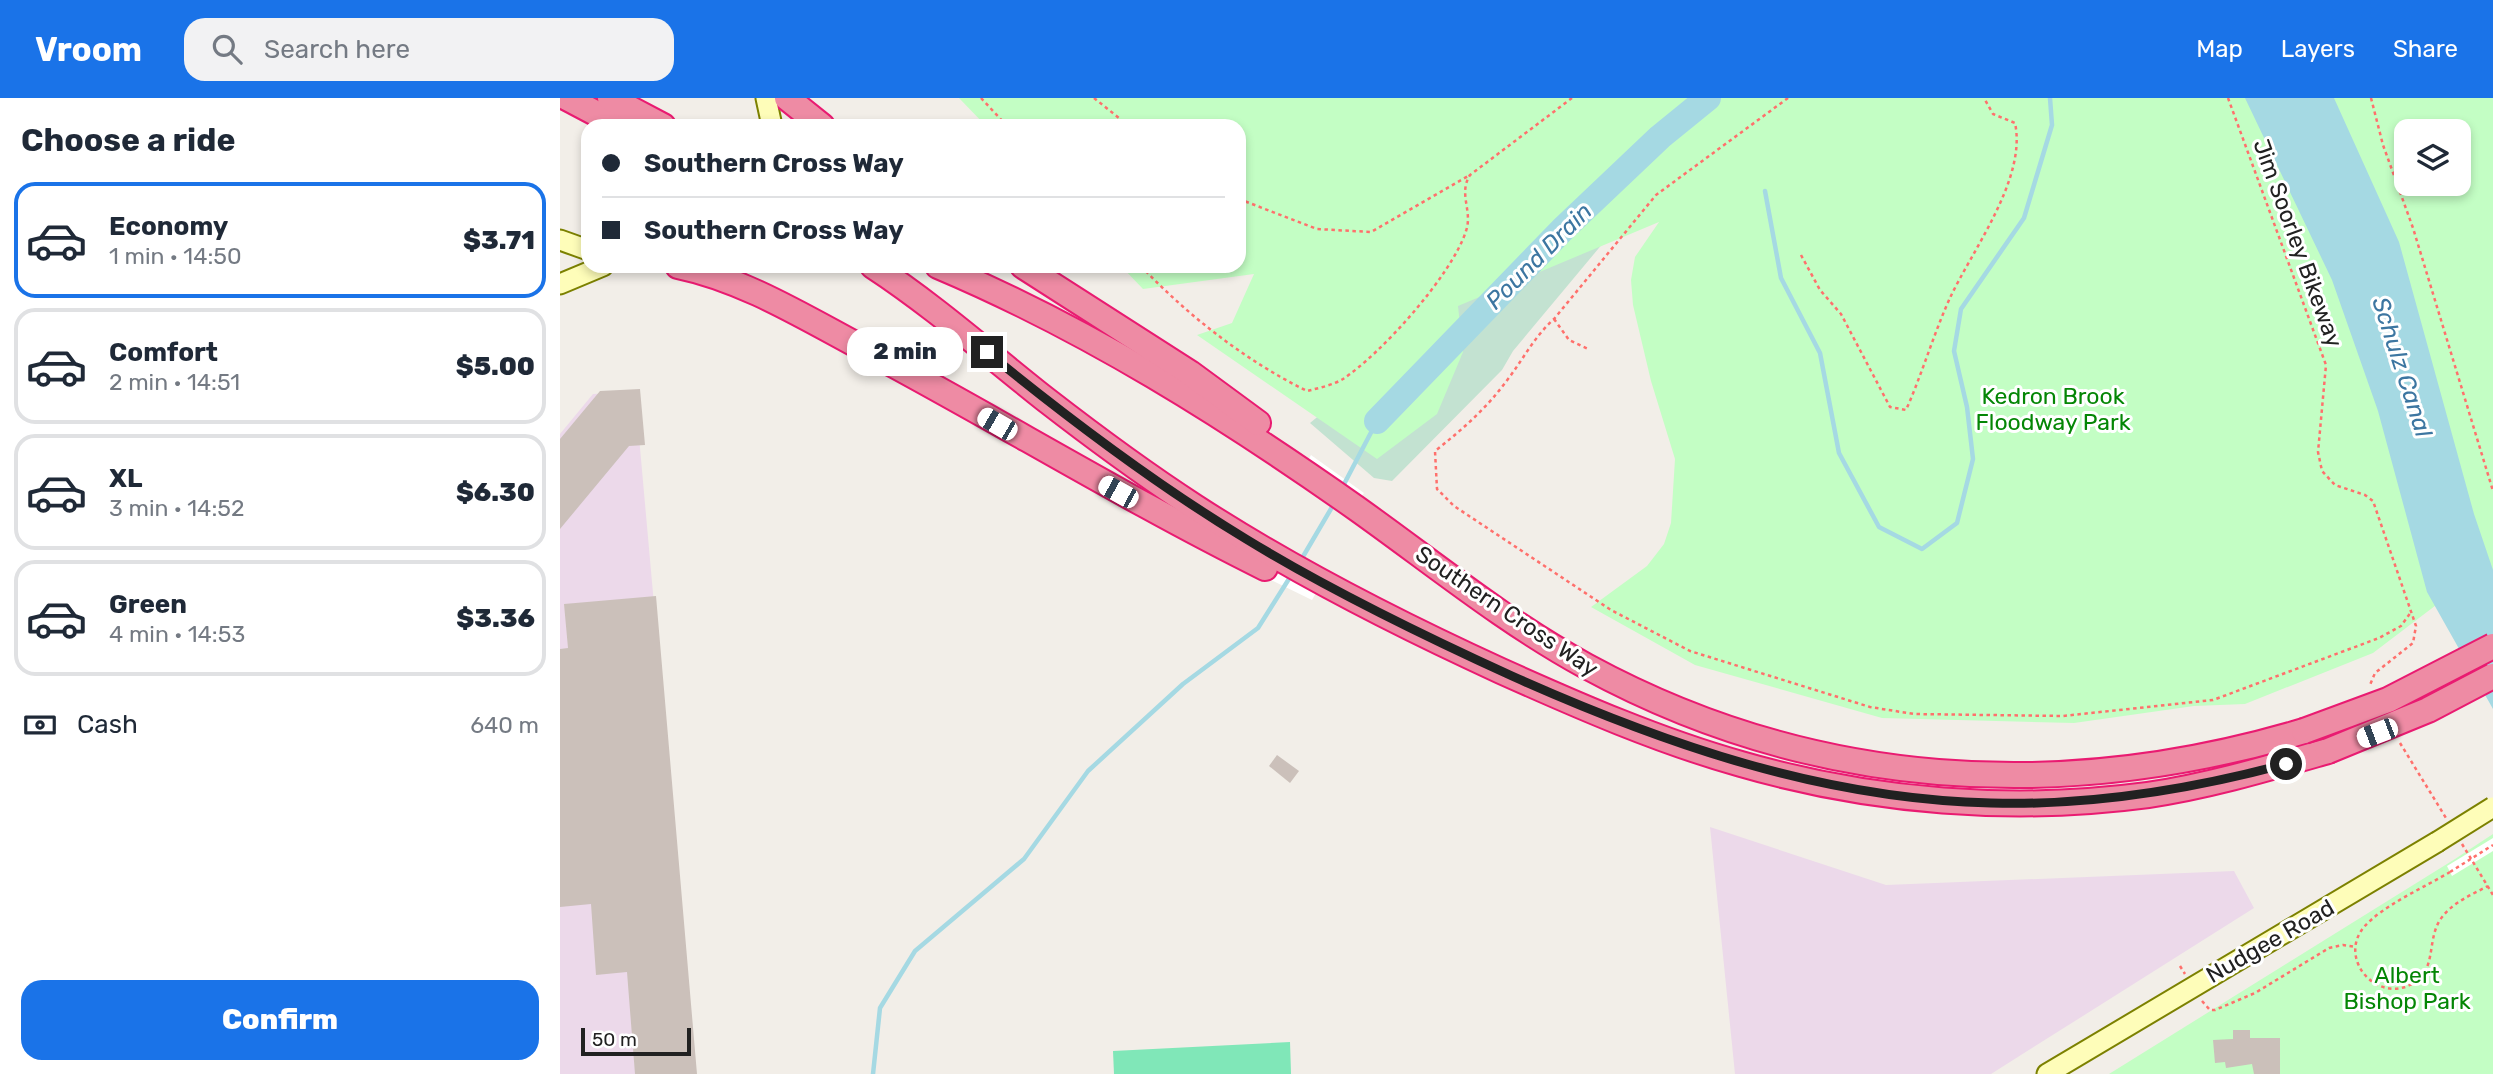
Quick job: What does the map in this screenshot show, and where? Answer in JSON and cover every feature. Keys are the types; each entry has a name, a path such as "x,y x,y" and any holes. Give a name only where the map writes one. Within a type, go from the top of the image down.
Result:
{"highway":[{"path":"567,98 607,119"},
{"path":"610,98 650,119"},
{"path":"787,98 813,119"},
{"path":"704,273 722,278 803,317 928,383 1096,480 1274,564"},
{"path":"883,273 922,300 1115,452 1274,564"},
{"path":"953,273 1054,320 1126,359 1305,466"},
{"path":"1034,273 1190,373 1305,466"},
{"name":"Southern Cross Way","path":"1305,466 1322,485 1517,624 1583,665 1691,717 1736,733 1823,756 1946,774 2064,775 2174,763 2226,753 2304,731 2388,700 2493,646"},
{"name":"Southern Cross Way","path":"1274,564 1319,587 1344,593 1486,664 1575,704 1739,764 1870,792 1990,803 2136,796 2234,778 2328,751 2428,710 2493,676"}],"main road":[{"path":"766,98 770,119"},
{"path":"560,240 581,248"},
{"path":"560,284 586,273"},
{"name":"Nudgee Road","path":"2047,1074 2493,807"}],"path":[{"path":"981,98 1000,119"},
{"path":"1094,98 1120,119"},
{"path":"1246,202 1317,229 1371,232 1471,175 1572,98"},
{"path":"1788,98 1656,195 1554,319 1536,336 1509,379 1476,418 1435,451 1437,489 1454,506 1611,610 1690,651 1870,707 1914,714 2063,716 2213,700 2379,638 2402,626 2411,612"},
{"path":"1801,255 1820,290 1841,314 1890,407 1906,410 1949,301 2008,184 2019,142 2015,123 1993,114 1984,98"},
{"name":"Jim Soorley Bikeway","path":"2228,98 2326,365 2318,452 2320,467 2333,484 2365,495 2373,501 2416,629 2413,643 2375,673 2370,690"},
{"path":"2371,98 2383,145 2413,228 2493,491"},
{"path":"1148,273 1172,299 1280,378 1307,391 1325,386 1342,380 1397,332 1440,275 1465,234 1470,216 1464,194 1471,175"},
{"path":"1554,319 1569,340 1588,349"},
{"path":"2398,740 2448,821"},
{"path":"2461,843 2493,895"},
{"path":"2488,886 2456,903 2442,917 2434,931 2427,970 2409,985 2391,989 2375,985 2360,968 2356,947 2360,933 2369,922 2493,845"},
{"path":"2204,1004 2210,1010 2226,1006 2255,993 2329,948 2343,945 2356,947"}],"shaded area":[{"path":"635,392 696,1074 560,1074 560,434 593,394"},
{"path":"1710,827 1886,885 2234,871 2254,908 1991,1074 1735,1074"}],"green space":[{"name":"Kedron Brook Floodway Park","path":"959,98 2493,98 2493,575 2448,596 2373,653 2245,704 2194,706 2074,723 1882,718 1695,665 1591,607 1647,566 1664,544 1671,523 1675,459 1651,381 1633,305 1631,280 1635,257 1659,222 1458,306 1463,352 1437,414 1377,459 1197,335 1232,323 1254,274 1143,289 1128,273 1246,273 1246,119 979,119"},
{"path":"1669,164 1513,351 1502,370 1392,481 1374,478 1310,423 1361,381 1468,269"},
{"name":"Albert Bishop Park","path":"2493,834 2493,1074 2109,1074 2455,859"},
{"path":"1290,1042 1291,1074 1114,1074 1113,1051"}],"water":[{"name":"Schulz Canal","path":"2245,98 2334,98 2399,242 2474,514 2493,570 2493,709 2427,592 2378,411 2332,280"}],"pier":[{"path":"1311,455 1364,493 1348,516 1297,480"},
{"path":"1282,547 1328,571 1312,600 1267,578"},
{"path":"2493,838 2493,851 2452,876 2447,866"}],"building":[{"path":"640,389 645,445 629,446 560,529 560,439 600,391"},
{"path":"656,596 697,1074 635,1074 627,972 596,975 591,904 560,907 560,649 568,648 564,604"},
{"path":"1277,755 1299,771 1290,783 1269,766"},
{"path":"2233,1030 2250,1030 2250,1038 2280,1038 2280,1074 2254,1074 2252,1064 2226,1068 2225,1062 2215,1063 2213,1040 2233,1039"}],"waterway":[{"name":"Pound Drain","path":"1377,421 1562,230 1660,137 1708,98"},
{"path":"1765,191 1781,278 1820,353 1839,453 1879,527 1922,549 1957,523 1973,459 1967,407 1954,351 1961,309 2024,218 2052,125 2050,98"},
{"path":"1342,488 1377,421"},
{"path":"1301,560 1335,502"},
{"path":"873,1074 880,1008 915,951 1024,859 1088,771 1183,684 1258,628 1292,574"}],"route":[{"path":"987,352 1115,452 1195,507 1322,582 1474,658 1575,704 1739,764 1870,792 1941,800 2043,803 2149,794 2234,778 2286,764"}]}
